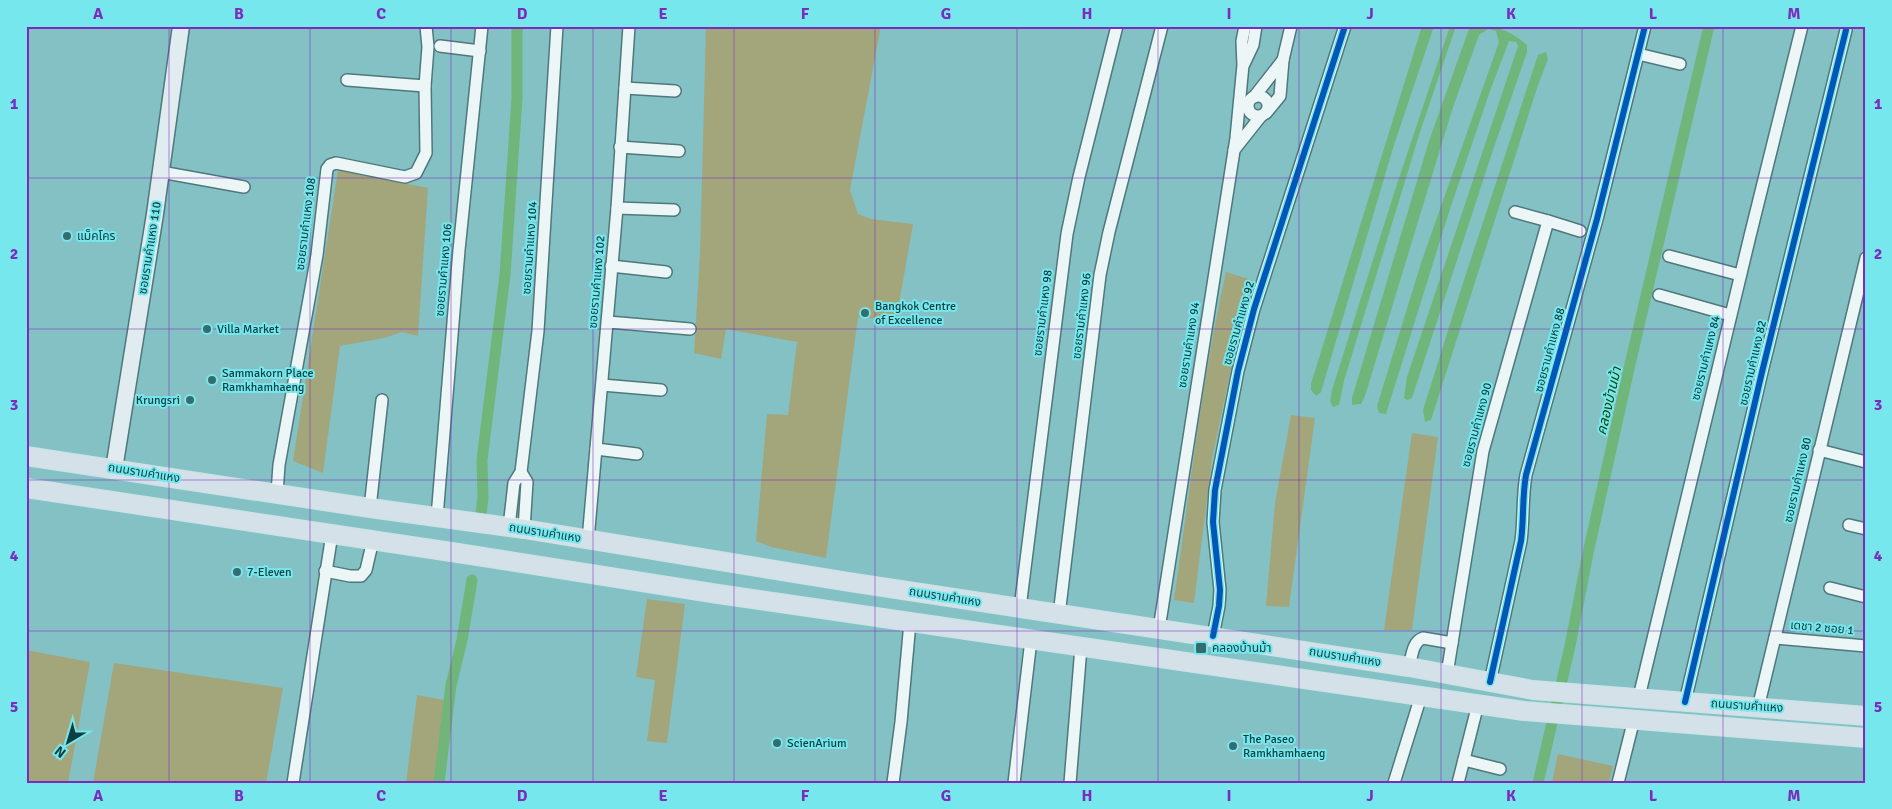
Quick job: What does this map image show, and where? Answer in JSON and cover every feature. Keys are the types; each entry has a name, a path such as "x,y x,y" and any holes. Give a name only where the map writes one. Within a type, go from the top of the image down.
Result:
{"main road":[{"name":"ถนนรามคำแหง","path":"26,456 516,528 1020,608 1213,636 1409,667 1533,690 1758,708 1835,712 1866,716"},
{"name":"ถนนรามคำแหง","path":"26,488 710,593 1524,711 1866,738"},
{"path":"1081,647 1087,618"},
{"path":"1832,736 1835,712"}],"street":[{"name":"ซอยรามคำแหง 110","path":"114,469 162,172 181,26"},
{"name":"ซอยรามคำแหง 108","path":"277,493 279,466 317,255 327,169 330,164 336,163 405,177 416,173 426,153 425,86 428,47 426,26"},
{"name":"ซอยรามคําแหง 106","path":"437,517 459,250 482,26"},
{"name":"ซอยรามคําแหง 104","path":"516,528 514,483 522,472 538,322 557,26"},
{"name":"ซอยรามคําแหง 102","path":"588,540 608,322 629,26"},
{"name":"ซอยรามคําแหง 98","path":"1020,608 1067,234 1079,177 1117,26"},
{"name":"ซอยรามคําแหง 96","path":"1059,614 1100,275 1109,232 1162,26"},
{"name":"ซอยรามคําแหง 94","path":"1159,629 1237,130 1243,66 1242,41 1245,26"},
{"name":"ซอยรามคําแหง 94","path":"1243,66 1253,45 1256,26"},
{"path":"1234,150 1280,96 1283,60 1291,26"},
{"name":"ซอยรามคําแหง 92","path":"1213,636 1220,598 1213,522 1215,490 1238,371 1254,309 1345,26"},
{"name":"ซอยรามคำแหง 88","path":"1490,682 1521,542 1523,492 1526,475 1597,219 1645,26"},
{"name":"ซอยรามคำแหง 84","path":"1639,697 1730,316 1802,26"},
{"name":"ซอยรามคำแหง 82","path":"1685,702 1762,372 1846,30"},
{"path":"440,46 480,50"},
{"path":"1638,54 1680,64"},
{"path":"1237,130 1251,102 1283,60"},
{"path":"347,80 425,86"},
{"path":"625,88 675,91"},
{"path":"1251,102 1262,97 1265,98 1268,105 1264,114"},
{"path":"1251,102 1252,114 1264,114"},
{"path":"620,147 679,151"},
{"path":"162,172 244,187"},
{"path":"617,208 674,210"},
{"path":"1515,212 1580,230"},
{"name":"ซอยรามคำแหง 90","path":"1447,674 1483,451 1548,221"},
{"path":"1669,256 1740,275"},
{"name":"ซอยรามคำแหง 80","path":"1758,708 1866,258"},
{"path":"612,266 666,272"},
{"path":"1659,295 1730,316"},
{"path":"608,322 690,329"},
{"path":"602,385 661,390"},
{"path":"370,508 382,400"},
{"path":"596,449 637,454"},
{"path":"1819,450 1866,462"},
{"path":"1849,525 1866,529"},
{"path":"294,783 332,534"},
{"path":"325,570 350,576 362,576 366,570 373,540"},
{"path":"1830,588 1866,597"},
{"path":"893,783 901,722 910,622"},
{"path":"1409,667 1416,643 1419,640 1423,638 1452,643"},
{"name":"เดชา 2 ซอย 1","path":"1775,638 1866,646"},
{"path":"1014,783 1031,640"},
{"path":"1070,783 1081,647"},
{"path":"1394,783 1421,696"},
{"path":"1458,783 1478,704"},
{"path":"1618,783 1634,719"},
{"path":"1464,760 1500,769"}],"shaded area":[{"path":"706,26 881,26 850,190 858,214 871,219 913,224 896,321 858,317 826,558 771,547 756,541 767,414 788,415 797,342 726,329 721,359 694,353 700,254"},
{"path":"1422,26 1434,26 1393,148 1321,392 1316,396 1311,390 1311,384"},
{"path":"1450,26 1456,26 1420,132 1344,381 1339,405 1333,407 1330,401 1332,390 1396,187"},
{"path":"1470,26 1501,29 1527,45 1527,52 1412,398 1407,400 1404,398 1407,377 1518,46 1516,42 1509,41 1490,91 1449,212 1386,414 1379,413 1377,406 1421,263 1499,42 1496,31 1488,29 1479,35 1452,110 1365,396 1361,404 1352,405 1352,398 1429,141"},
{"path":"1546,52 1548,59 1537,88 1431,420 1425,422 1423,410 1462,286 1538,55"},
{"path":"338,170 428,188 418,336 402,332 384,338 340,346 323,473 293,461"},
{"path":"1226,272 1255,281 1240,325 1212,459 1194,603 1174,600 1203,394"},
{"path":"1291,415 1315,418 1289,607 1266,606 1275,503"},
{"path":"1412,433 1438,437 1412,630 1384,630"},
{"path":"647,599 685,604 667,743 647,741 655,680 636,677"},
{"path":"26,650 90,662 68,783 26,783"},
{"path":"114,663 283,688 266,783 93,783"},
{"path":"417,695 449,701 435,783 406,783"},
{"path":"1558,754 1613,766 1609,783 1552,783"}],"waterway":[{"path":"480,521 483,498 482,460 505,275 517,98 517,26"},
{"name":"คลองบ้านม้า","path":"1538,783 1570,646 1588,553 1628,373 1709,26"},
{"path":"439,783 451,685 462,640 472,580"}],"cycle path":[{"path":"1213,636 1220,590 1213,522 1215,490 1238,371 1254,309 1345,26"},
{"path":"1490,682 1521,541 1526,475 1597,219 1645,26"},
{"path":"1685,702 1762,372 1846,30"}],"place":[{"name":"แม็คโคร","path":"67,236"},
{"name":"Bangkok Centre of Excellence","path":"865,313"},
{"name":"Villa Market","path":"207,329"},
{"name":"Sammakorn Place Ramkhamhaeng","path":"212,380"},
{"name":"Krungsri","path":"190,400"},
{"name":"7-Eleven","path":"237,572"},
{"name":"คลองบ้านม้า","path":"1201,648"},
{"name":"ScienArium","path":"777,743"},
{"name":"The Paseo Ramkhamhaeng","path":"1233,746"}]}
